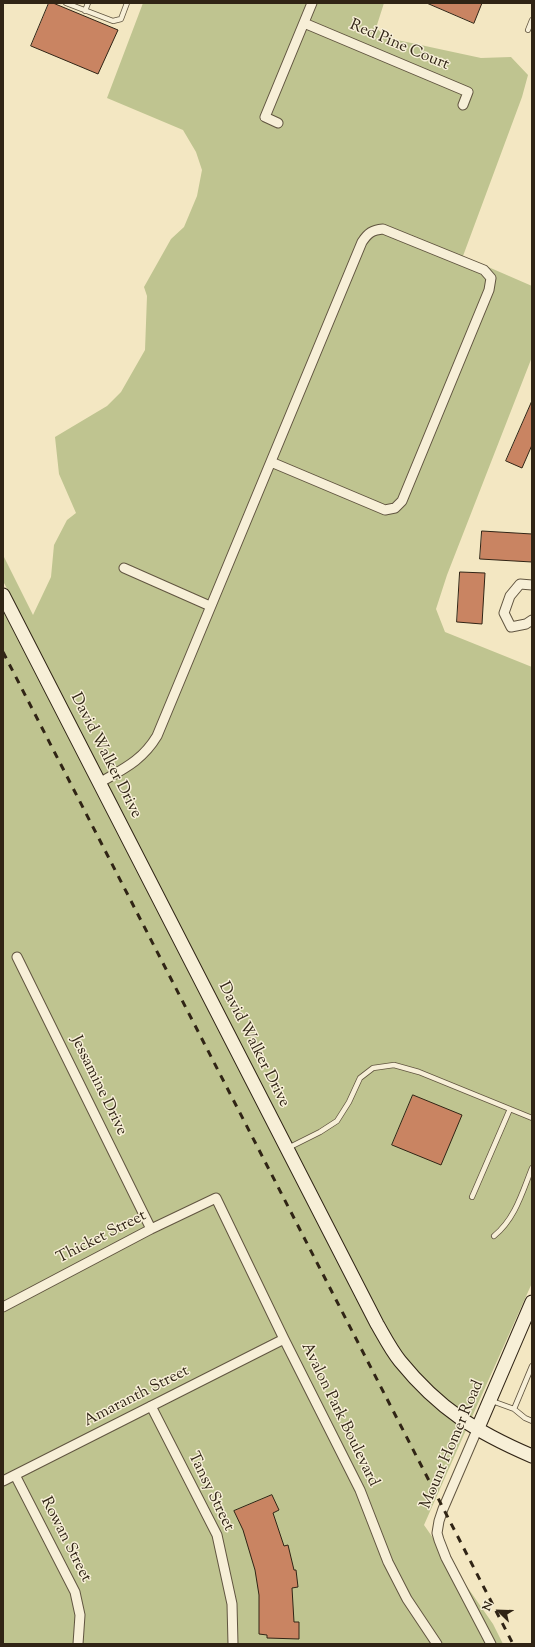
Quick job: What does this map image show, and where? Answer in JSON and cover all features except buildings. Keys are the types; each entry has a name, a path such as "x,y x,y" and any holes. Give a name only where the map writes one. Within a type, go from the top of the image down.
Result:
{"street":[{"path":"278,123 265,117 312,3"},
{"name":"Red Pine Court","path":"304,23 468,92 463,105"},
{"path":"99,783 141,758 150,749 157,736 362,242 368,234 375,230 383,229 484,270 491,278 490,290 402,501 395,508 385,510 271,462"},
{"path":"124,568 210,606"},
{"path":"532,585 520,584 510,596 504,613 511,627 526,624 532,620"},
{"name":"David Walker Drive","path":"3,595 377,1324 399,1360 428,1392 451,1413 477,1430 503,1444 532,1456"},
{"name":"Jessamine Drive","path":"17,957 151,1229"},
{"name":"Thicket Street","path":"3,1306 151,1229 216,1198"},
{"name":"Avalon Park Boulevard","path":"216,1198 360,1490 388,1562 407,1599 437,1644"},
{"name":"Mount Homer Road","path":"491,1644 446,1558 437,1533 438,1521 532,1302"},
{"name":"Amaranth Street","path":"3,1481 284,1338"},
{"name":"Tansy Street","path":"151,1406 217,1535 232,1604 233,1644"},
{"name":"Rowan Street","path":"15,1475 75,1592 80,1616 78,1644"}],"lane":[{"path":"66,3 113,21 121,19 127,3"},
{"path":"85,11 88,3"},
{"path":"528,30 532,20"},
{"path":"287,1148 320,1132 337,1121 349,1102 360,1078 373,1068 394,1065 419,1072 532,1118"},
{"path":"472,1197 510,1109"},
{"path":"494,1236 512,1217 532,1168"},
{"path":"514,1409 532,1366"},
{"path":"490,1400 514,1409 525,1418 532,1421"}],"green space":[{"path":"143,3 384,3 376,28 388,38 481,58 511,57 528,75 522,97 463,256 532,286 532,357 447,575 436,609 445,632 532,667 532,1283 471,1419 453,1406 419,1374 401,1352 383,1322 3,581 3,555 33,615 51,577 54,545 67,520 76,513 59,474 55,437 107,406 121,392 145,350 147,296 144,287 171,239 184,227 197,196 202,170 196,152 183,130 107,98"},
{"path":"3,609 371,1327 388,1354 410,1382 437,1408 466,1430 424,1525 493,1624 503,1644 3,1644"}],"railway":[{"path":"3,652 513,1644"}]}
